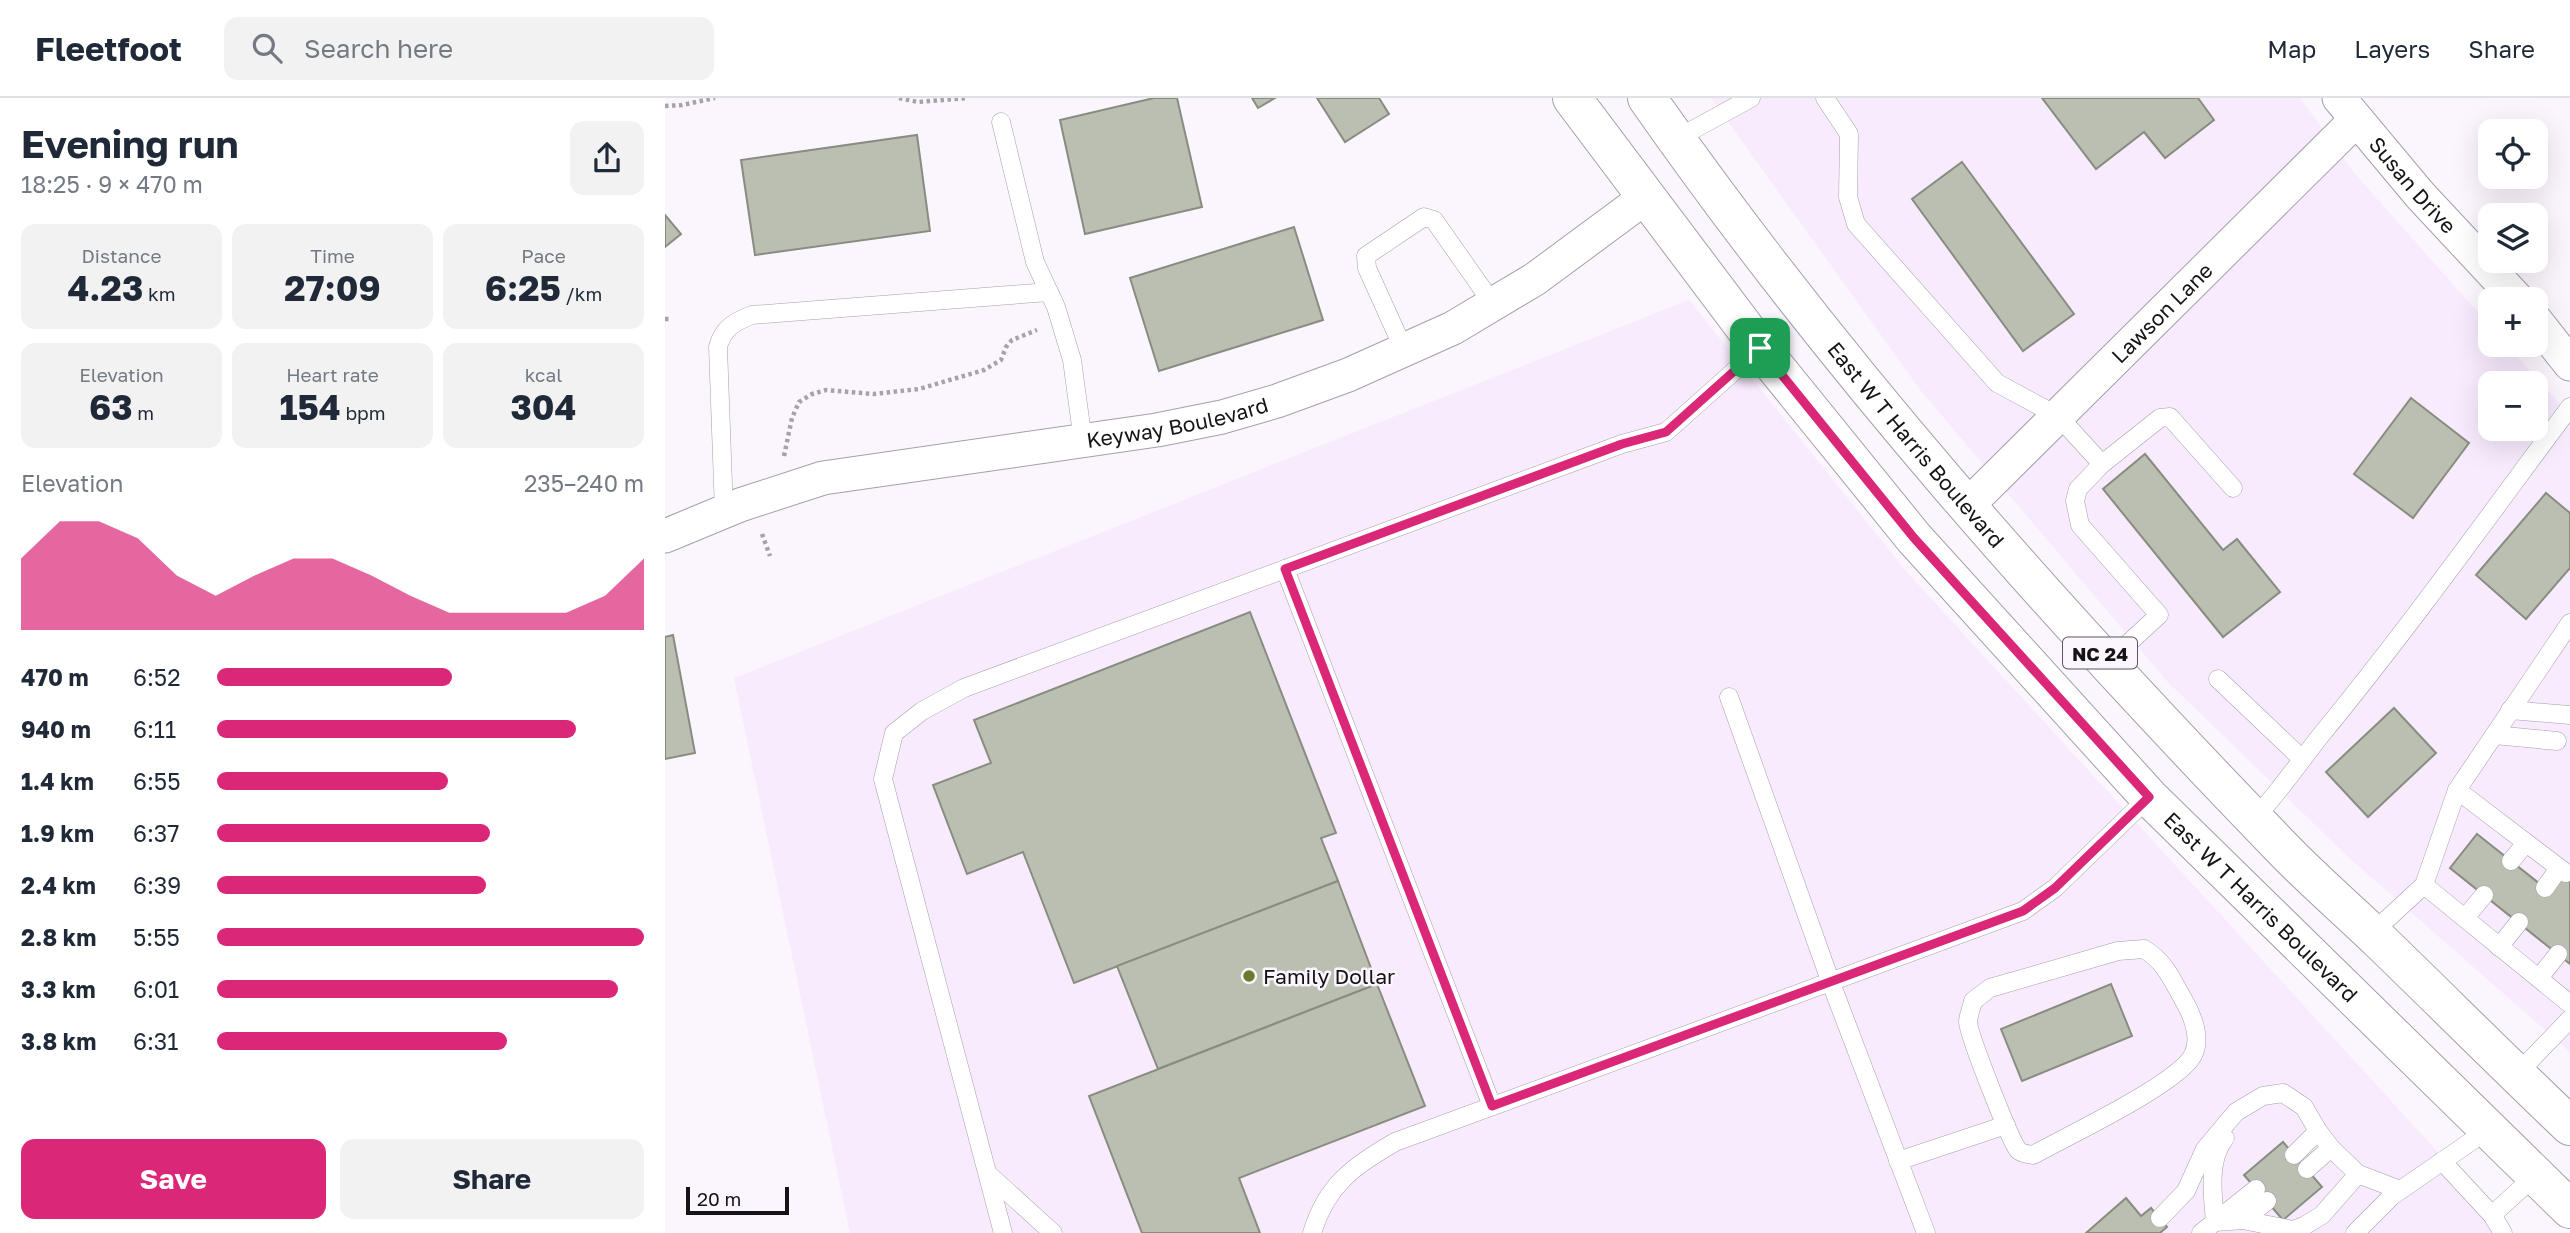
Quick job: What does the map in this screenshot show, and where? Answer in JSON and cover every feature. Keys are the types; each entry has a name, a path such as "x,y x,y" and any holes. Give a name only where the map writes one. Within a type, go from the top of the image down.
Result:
{"main road":[{"name":"East W T Harris Boulevard","path":"1572,98 1760,348 1914,538 2149,797 2570,1209"},
{"name":"East W T Harris Boulevard","path":"1647,98 1797,298 1909,436 2108,662 2287,853 2570,1126"}],"street":[{"name":"Lawson Lane","path":"1968,505 2058,416 2347,109"},
{"name":"Susan Drive","path":"2347,109 2420,195 2506,287"},
{"name":"Keyway Boulevard","path":"665,536 823,478 1157,430 1222,417 1277,401 1348,375 1453,328 1535,279 1646,197"},
{"path":"2548,336 2570,364"}],"lane":[{"path":"1676,139 1751,98"},
{"path":"1825,98 1849,134 1848,197 1856,224 1997,383 2058,416 2102,464"},
{"path":"1001,122 1028,239 1035,262 1056,307 1072,360 1083,440"},
{"path":"1403,350 1367,268 1366,256 1424,217 1434,220 1493,304"},
{"path":"725,512 718,347 721,334 733,323 752,315 1049,292"},
{"path":"1003,1233 883,779 894,733 922,712 964,688 1622,444 1666,432 1760,348"},
{"path":"2255,818 2279,793 2302,759 2369,676 2570,407"},
{"path":"2108,662 2159,615 2080,526 2075,501 2078,489 2102,464 2160,418 2170,417 2233,488"},
{"path":"1285,569 1492,1106"},
{"path":"2372,933 2424,886 2457,790 2570,623"},
{"path":"2218,679 2302,759"},
{"path":"1729,697 1831,983 1926,1233"},
{"path":"2510,710 2570,715"},
{"path":"2494,735 2557,741"},
{"path":"2457,790 2563,870 2545,888"},
{"path":"1312,1233 1319,1210 1335,1185 1361,1162 1395,1142 2023,911 2055,888 2149,797"},
{"path":"2511,862 2526,843"},
{"path":"2424,886 2570,1004"},
{"path":"2465,918 2484,895"},
{"path":"2499,947 2519,922"},
{"path":"2144,949 2160,959 2190,1011 2197,1035 2193,1054 2174,1077 2033,1155 2024,1154 2017,1149 2006,1125 1973,1041 1968,1021 1973,1001 1990,988 2117,951 2144,949"},
{"path":"2539,978 2558,954"},
{"path":"2516,1074 2570,1019"},
{"path":"2160,1218 2186,1191 2205,1149 2237,1112 2263,1096 2283,1093 2304,1107 2313,1135"},
{"path":"2208,1228 2215,1155 2223,1140 2269,1103 2283,1103 2313,1135 2358,1174 2400,1190"},
{"path":"1898,1161 2006,1125"},
{"path":"2355,1233 2400,1190 2489,1129"},
{"path":"2294,1155 2313,1135"},
{"path":"2307,1169 2331,1148"},
{"path":"2442,1161 2492,1215 2503,1233"},
{"path":"987,1173 1053,1233"},
{"path":"2208,1228 2243,1220 2293,1230 2322,1215 2358,1174"},
{"path":"2492,1215 2536,1175"},
{"path":"2208,1228 2262,1195 2243,1220"}],"path":[{"path":"665,106 715,98"},
{"path":"899,98 918,102 968,98"},
{"path":"781,467 792,418 799,402 812,394 825,390 873,394 919,389 984,370 1001,359 1012,340 1041,328"}],"shaded area":[{"path":"1711,98 2300,98 2356,175 2478,312 2478,357 2518,357 2530,371 2478,371 2478,441 2548,441 2548,391 2570,415 2570,1052 2346,855 2165,679 1921,391"},
{"path":"1689,300 1905,570 2512,1233 850,1233 734,678"}],"building":[{"path":"1154,98 1177,98 1202,207 1085,234 1060,120"},
{"path":"1252,98 1275,98 1258,108"},
{"path":"1317,98 1379,98 1389,114 1345,142"},
{"path":"2042,98 2198,98 2214,120 2165,158 2144,132 2096,169"},
{"path":"917,135 930,231 755,255 741,160"},
{"path":"1962,162 2074,314 2023,351 1912,199"},
{"path":"665,215 681,234 665,247"},
{"path":"1294,227 1323,320 1159,371 1130,278"},
{"path":"2411,398 2469,443 2413,518 2354,474"},
{"path":"2145,454 2223,550 2237,539 2280,592 2223,637 2103,489"},
{"path":"2546,493 2570,513 2570,568 2526,619 2476,575"},
{"path":"1250,612 1336,833 1321,838 1338,881 1074,983 1023,852 967,874 933,785 991,763 974,720"},
{"path":"673,635 695,753 665,759 665,637"},
{"path":"2394,708 2436,753 2368,817 2326,772"},
{"path":"2477,834 2550,892 2570,868 2570,964 2450,868"},
{"path":"1338,881 1377,984 1158,1069 1117,966"},
{"path":"1377,984 1425,1106 1239,1178 1260,1233 1142,1233 1089,1096"},
{"path":"2111,984 2132,1036 2022,1081 2001,1029"},
{"path":"2283,1142 2322,1187 2283,1220 2244,1175"},
{"path":"2126,1198 2141,1216 2151,1208 2167,1227 2160,1233 2086,1233"}],"place":[{"name":"Family Dollar","path":"1249,976"}],"route":[{"path":"1760,348 1914,538 2149,797 2055,888 2023,911 1492,1106 1285,569 1622,444 1666,432 1760,348"}]}
